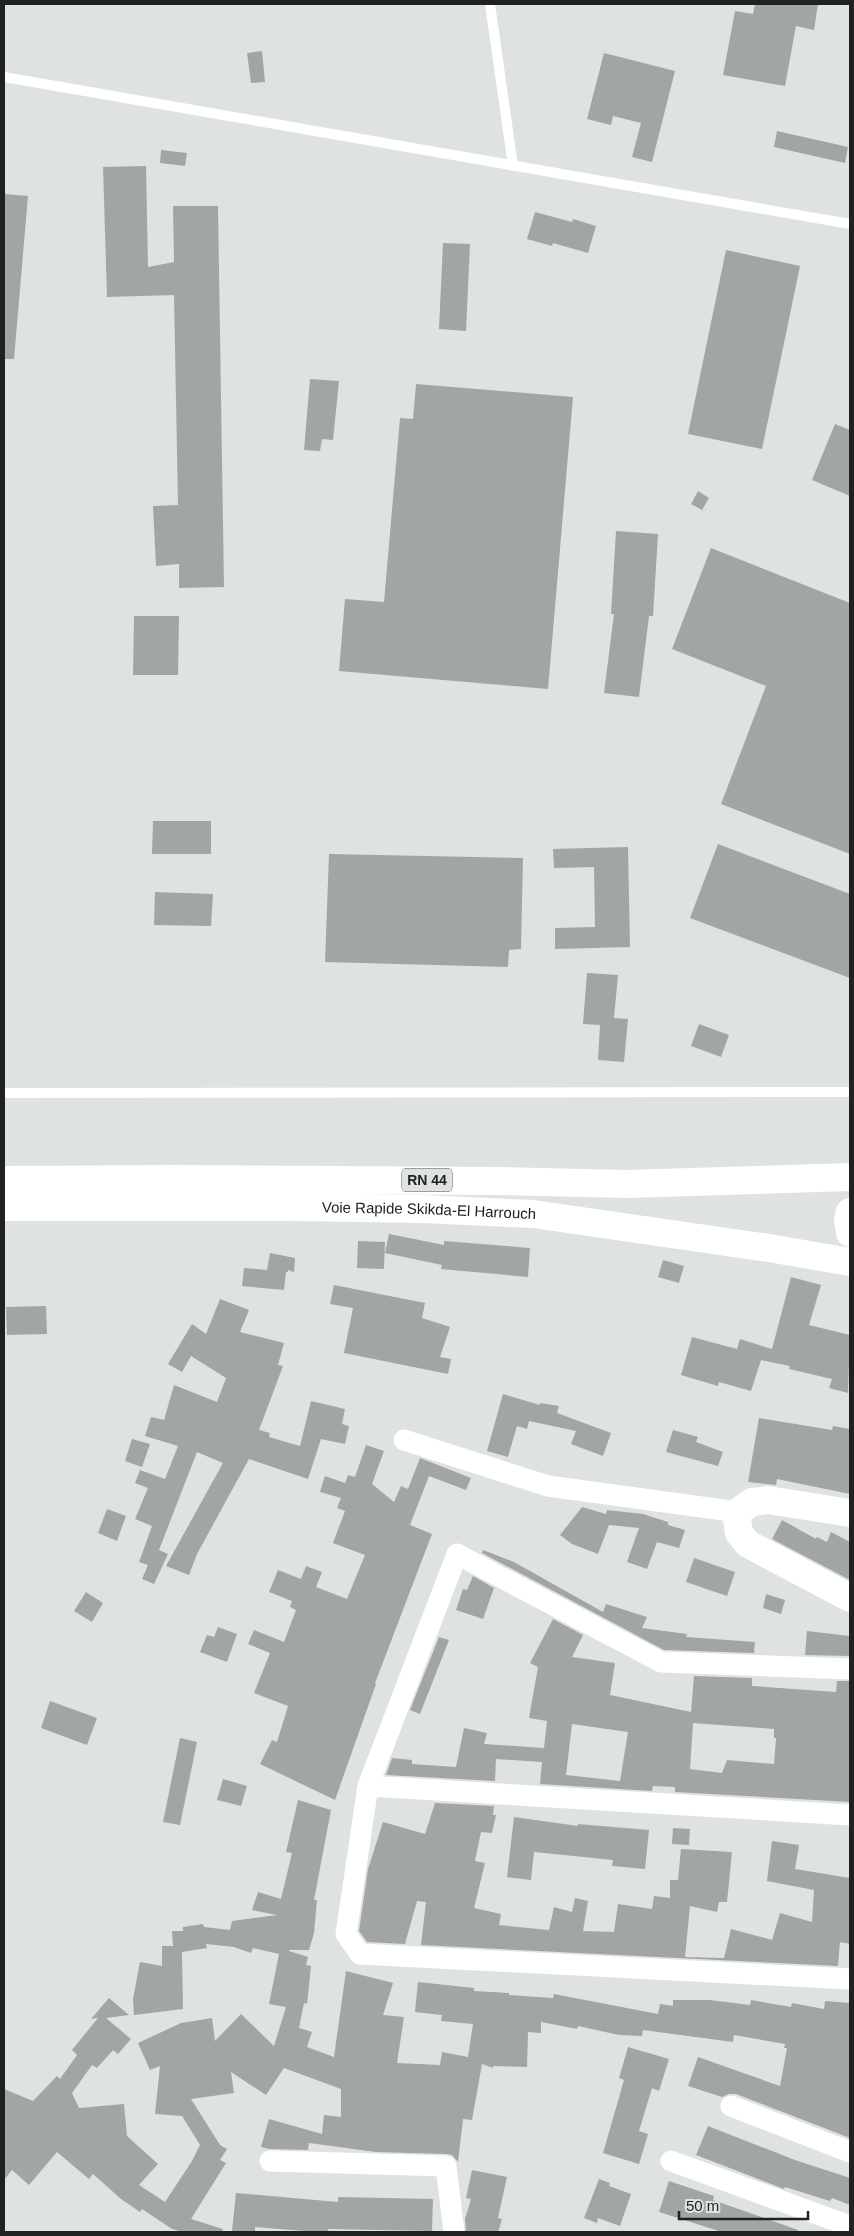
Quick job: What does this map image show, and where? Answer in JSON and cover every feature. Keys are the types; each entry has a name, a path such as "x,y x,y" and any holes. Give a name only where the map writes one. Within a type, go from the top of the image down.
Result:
{"main road":[{"name":"Voie Rapide Skikda-El Harrouch","path":"4,1180 487,1180 627,1184 850,1177"},
{"name":"Voie Rapide Skikda-El Harrouch","path":"4,1207 292,1207 423,1209 533,1214 769,1248 850,1262"},
{"path":"850,1212 848,1220 850,1233"},
{"path":"850,1513 763,1500 752,1502 738,1512 737,1526 739,1533 748,1544 850,1598"}],"street":[{"path":"404,1440 548,1486 738,1512"},
{"path":"850,1670 661,1662 457,1554 368,1786 346,1934 360,1954 850,1979"},
{"path":"368,1786 850,1815"},
{"path":"731,2106 850,2152"},
{"path":"270,2161 446,2166 454,2232"},
{"path":"671,2161 850,2226"}],"lane":[{"path":"490,4 514,166"},
{"path":"4,77 850,224"},
{"path":"4,1092 850,1092"}],"building":[{"path":"755,4 818,4 814,30 796,26 785,86 723,75 735,11 753,14"},
{"path":"262,51 265,82 251,83 247,53"},
{"path":"604,53 675,71 652,162 632,157 641,123 613,116 611,125 587,119"},
{"path":"777,131 848,147 845,163 774,147"},
{"path":"161,150 187,153 185,166 160,163"},
{"path":"146,166 148,267 174,262 173,206 218,206 224,587 179,588 179,564 156,566 153,506 178,505 174,295 107,297 103,167"},
{"path":"4,194 28,196 14,359 4,359"},
{"path":"535,212 572,222 573,219 596,226 588,253 553,243 552,246 527,239"},
{"path":"443,243 470,244 466,331 439,329"},
{"path":"726,250 800,266 762,449 688,434"},
{"path":"310,379 339,381 333,440 322,439 320,451 304,450"},
{"path":"416,384 573,397 548,689 339,671 345,599 384,602 400,418 413,419"},
{"path":"835,424 850,430 850,496 812,480"},
{"path":"698,491 709,498 702,510 691,504"},
{"path":"616,531 658,534 653,616 649,616 639,697 604,693 614,614 611,614"},
{"path":"711,548 850,603 850,854 721,804 766,686 672,649"},
{"path":"134,616 179,616 178,675 133,675"},
{"path":"153,821 211,821 211,854 152,854"},
{"path":"718,844 850,894 850,978 690,918"},
{"path":"628,847 630,947 555,949 555,928 595,927 594,867 554,868 553,849"},
{"path":"329,854 523,858 521,949 509,950 508,967 325,962"},
{"path":"155,892 213,894 211,926 154,925"},
{"path":"587,973 618,975 614,1018 628,1019 624,1062 598,1060 600,1025 583,1024"},
{"path":"699,1024 729,1035 721,1057 691,1046"},
{"path":"389,1234 444,1245 444,1241 530,1248 528,1277 441,1269 442,1265 385,1253"},
{"path":"358,1241 385,1242 384,1269 357,1268"},
{"path":"270,1253 295,1258 294,1272 288,1270 286,1272 284,1290 242,1286 244,1268 267,1270"},
{"path":"663,1260 684,1266 679,1283 658,1277"},
{"path":"791,1277 821,1285 809,1325 850,1335 848,1393 829,1388 832,1379 789,1369 790,1366 761,1360 751,1391 719,1382 718,1386 681,1375 692,1337 737,1349 740,1339 772,1349"},
{"path":"334,1285 425,1303 422,1318 450,1327 440,1357 451,1359 448,1374 344,1353 353,1308 330,1304"},
{"path":"220,1299 249,1310 240,1332 284,1343 278,1365 283,1366 259,1430 270,1433 269,1437 300,1446 311,1401 345,1409 342,1424 349,1426 345,1444 321,1439 308,1479 249,1459 197,1554 189,1575 166,1566 223,1463 197,1452 159,1550 168,1554 154,1584 142,1579 148,1565 139,1562 152,1526 135,1519 148,1488 135,1483 140,1470 165,1479 178,1446 145,1436 151,1417 164,1420 174,1385 217,1402 226,1378 191,1356 182,1372 168,1364 192,1324 206,1334"},
{"path":"46,1306 47,1334 7,1335 6,1307"},
{"path":"503,1394 540,1405 540,1403 559,1406 557,1413 611,1433 603,1456 571,1444 576,1431 529,1421 527,1429 517,1426 508,1457 487,1451"},
{"path":"759,1418 832,1430 833,1426 850,1429 850,1494 777,1479 776,1485 748,1482"},
{"path":"673,1430 698,1437 696,1442 723,1452 718,1466 666,1452"},
{"path":"132,1439 150,1444 142,1467 125,1461"},
{"path":"366,1445 384,1451 372,1484 394,1502 401,1486 408,1489 420,1458 471,1478 466,1490 429,1476 410,1525 432,1534 375,1683 335,1800 260,1764 272,1740 277,1742 288,1706 254,1693 270,1653 248,1644 254,1630 284,1642 296,1610 290,1607 292,1601 269,1592 278,1570 301,1579 306,1566 322,1572 316,1587 347,1599 365,1555 333,1543 345,1511 337,1508 341,1498 320,1492 325,1476 345,1483 348,1475 355,1477"},
{"path":"582,1507 606,1514 607,1510 643,1514 685,1530 679,1548 657,1542 647,1569 627,1562 639,1528 609,1525 598,1554 572,1544 560,1535"},
{"path":"107,1509 126,1516 117,1541 98,1533"},
{"path":"782,1520 816,1539 817,1537 827,1542 831,1532 850,1542 850,1580 772,1539"},
{"path":"483,1550 514,1562 603,1612 606,1604 647,1617 642,1628 687,1634 686,1637 755,1642 754,1653 664,1650 482,1553"},
{"path":"694,1558 735,1572 727,1596 686,1582"},
{"path":"473,1576 494,1588 483,1619 456,1610 463,1589 467,1590"},
{"path":"86,1592 103,1603 92,1622 74,1611"},
{"path":"766,1594 785,1600 781,1614 763,1608"},
{"path":"553,1619 583,1635 572,1657 615,1663 610,1695 691,1712 694,1676 752,1678 752,1686 836,1692 837,1681 850,1681 850,1802 675,1792 675,1787 653,1786 652,1791 540,1784 542,1762 496,1759 495,1781 386,1775 392,1758 412,1760 412,1764 456,1767 464,1728 487,1733 484,1744 544,1748 547,1721 529,1718 538,1667 530,1663","holes":["693,1723 774,1729 774,1738 776,1738 774,1764 727,1760 722,1773 690,1769","572,1724 628,1732 620,1781 566,1775"]},
{"path":"218,1627 237,1634 227,1662 200,1652 207,1635 214,1637"},
{"path":"807,1631 850,1636 850,1656 805,1655"},
{"path":"439,1637 449,1640 420,1714 410,1710"},
{"path":"50,1701 97,1718 87,1745 41,1728"},
{"path":"180,1738 197,1742 180,1825 163,1822"},
{"path":"223,1779 247,1786 241,1806 217,1800"},
{"path":"298,1800 331,1810 314,1900 317,1900 314,1933 309,1950 289,1950 308,1957 306,1965 311,1966 307,2004 304,2003 299,2028 312,2032 307,2047 334,2057 346,1971 393,1983 383,2015 404,2017 397,2063 440,2065 442,2052 468,2057 473,2024 441,2021 442,2015 415,2012 418,1982 474,1988 474,1991 509,1993 509,1995 553,1998 554,1994 658,2014 660,2004 673,2006 673,2000 710,2000 750,2005 751,2000 791,2007 792,2003 824,2009 825,2001 850,2003 850,2138 736,2094 722,2097 688,2086 698,2057 780,2086 787,2048 784,2048 785,2044 734,2035 733,2042 643,2030 642,2036 619,2035 578,2026 577,2029 541,2022 541,2033 528,2032 527,2067 493,2066 493,2068 482,2064 472,2120 463,2119 458,2162 452,2155 446,2154 376,2152 309,2143 308,2150 261,2147 269,2119 322,2134 324,2115 341,2117 341,2089 284,2068 266,2095 231,2072 234,2093 191,2099 220,2145 227,2149 220,2160 226,2163 191,2219 223,2229 222,2232 183,2232 172,2229 142,2209 140,2212 121,2199 93,2174 89,2179 57,2152 29,2185 12,2170 4,2180 4,2089 33,2101 57,2076 60,2079 77,2055 72,2050 98,2018 91,2019 109,1998 129,2015 106,2018 131,2039 118,2054 113,2050 97,2068 92,2065 72,2093 79,2108 124,2104 127,2136 158,2164 139,2185 165,2202 192,2161 200,2145 182,2116 155,2114 160,2066 150,2070 138,2043 181,2023 212,2018 215,2041 241,2014 274,2046 286,2007 269,2004 279,1954 253,1948 251,1953 234,1947 206,1944 207,1948 182,1952 183,2009 134,2015 133,1999 140,1962 162,1966 162,1946 173,1946 172,1931 183,1931 183,1927 203,1924 204,1927 230,1930 232,1921 277,1915 252,1910 258,1892 281,1899 292,1853 286,1852"},
{"path":"435,1803 494,1806 493,1815 496,1815 492,1833 481,1832 475,1861 485,1863 474,1908 501,1914 499,1925 549,1930 554,1907 572,1912 575,1898 588,1901 583,1931 614,1932 618,1904 652,1909 654,1896 670,1898 670,1880 678,1880 681,1849 732,1852 727,1902 719,1902 717,1912 690,1906 685,1957 724,1958 731,1929 772,1940 780,1913 812,1922 814,1890 767,1881 772,1841 799,1845 795,1869 850,1878 850,1944 840,1942 838,1966 421,1945 426,1902 417,1901 405,1944 367,1942 359,1931 368,1869 383,1822 425,1834"},
{"path":"514,1817 578,1826 578,1824 649,1830 645,1869 612,1866 613,1860 534,1852 531,1880 507,1877"},
{"path":"673,1828 690,1829 689,1845 672,1844"},
{"path":"628,2047 669,2059 659,2091 652,2088 639,2131 648,2134 639,2164 603,2153 624,2080 619,2078"},
{"path":"708,2126 795,2160 850,2178 850,2205 832,2198 830,2201 785,2187 784,2189 696,2155"},
{"path":"472,2170 507,2177 498,2218 502,2219 498,2232 466,2232 465,2219 471,2199 466,2198"},
{"path":"599,2179 610,2183 609,2186 631,2194 620,2226 598,2218 597,2223 584,2218"},
{"path":"669,2181 714,2196 713,2200 798,2230 797,2232 722,2232 659,2212"},
{"path":"236,2193 338,2202 338,2197 433,2199 432,2231 328,2229 328,2232 316,2232 255,2227 255,2232 232,2231"}]}
